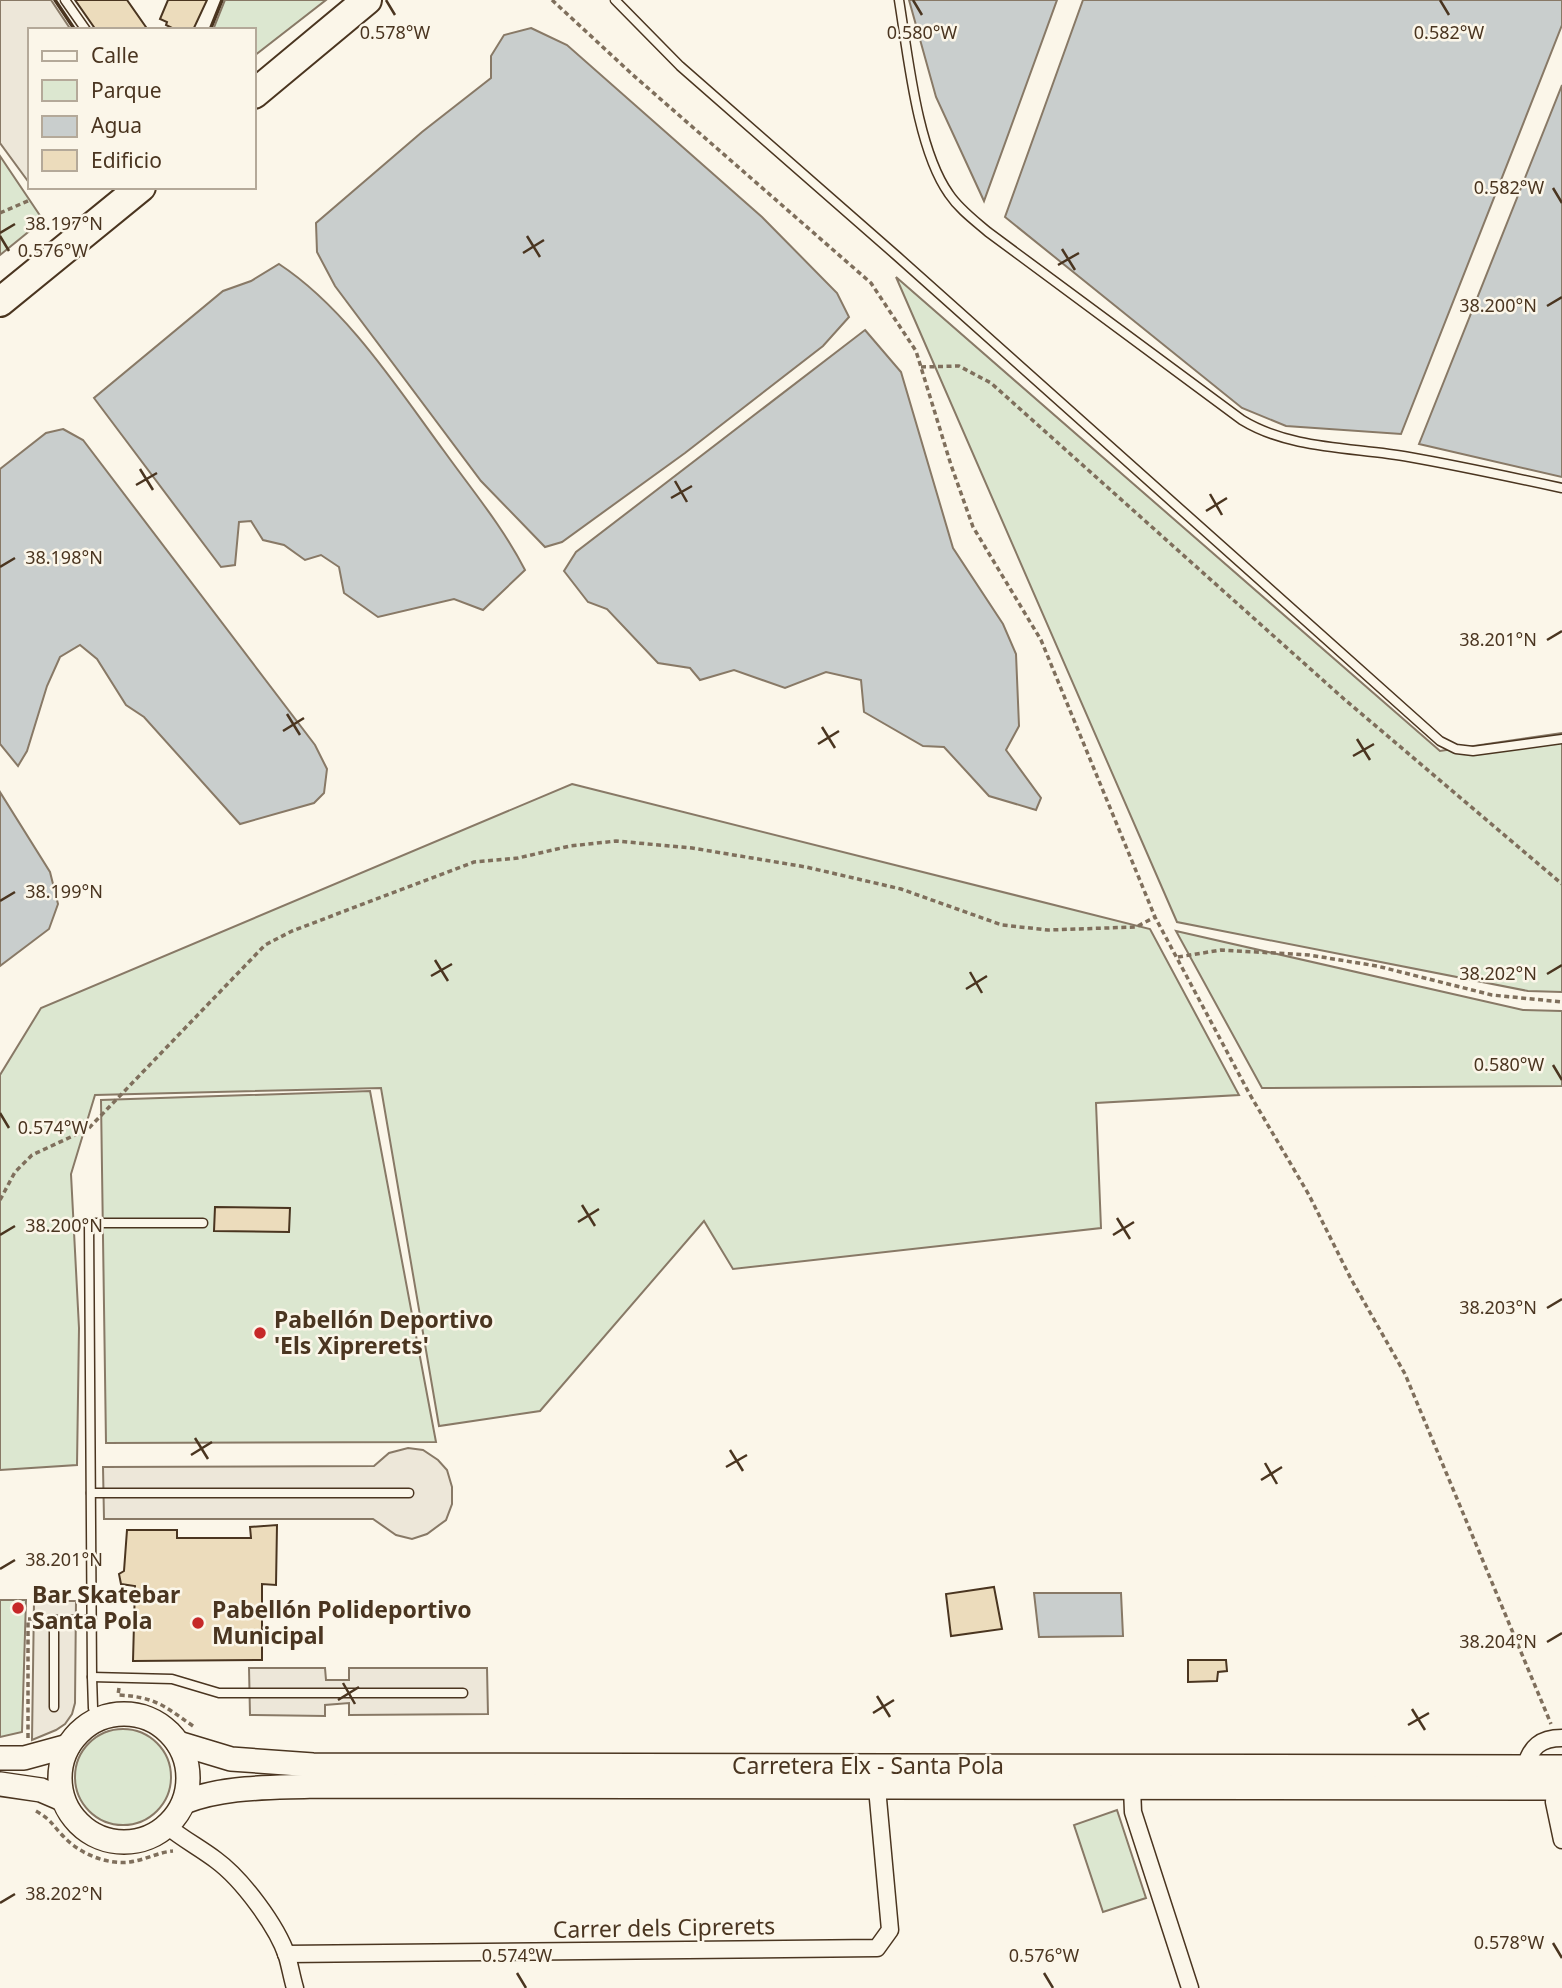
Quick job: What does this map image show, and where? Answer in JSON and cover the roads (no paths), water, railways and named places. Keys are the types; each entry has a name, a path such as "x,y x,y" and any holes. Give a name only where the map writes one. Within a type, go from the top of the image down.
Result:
{"highway":[{"path":"256,92 367,0"},
{"path":"0,302 139,189"}],"main road":[{"path":"121,1714 143,1717 163,1727 178,1743 186,1762 188,1782 184,1802 167,1826 152,1836 135,1842 107,1840 83,1829 71,1815 62,1799 59,1772 68,1745 81,1730 99,1719 121,1714"},
{"name":"Carretera Elx - Santa Pola","path":"178,1743 231,1759 313,1765 1525,1767 1560,1781"},
{"path":"0,1758 24,1758 68,1745"},
{"name":"Carretera Elx - Santa Pola","path":"184,1802 204,1794 233,1788 314,1786 1132,1788 1560,1781"},
{"path":"0,1784 41,1790 62,1799"}],"street":[{"path":"1525,1767 1532,1748 1542,1740 1558,1738"},
{"path":"1560,1781 1554,1802 1562,1840"},
{"name":"Carrer dels Ciprerets","path":"286,1954 877,1948 890,1930 877,1788"},
{"path":"1132,1788 1133,1812 1190,1988"},
{"path":"167,1826 218,1861 240,1882 259,1907 286,1954 295,1988"}],"lane":[{"path":"65,0 85,28"},
{"path":"615,0 680,66 1440,741 1456,749 1473,751 1562,739"},
{"path":"899,0 917,106 939,178 948,194 963,212 988,232 1242,421 1257,430 1288,440 1408,457 1562,488"},
{"path":"99,1719 93,1708 92,1678 89,1223 203,1223"},
{"path":"91,1493 409,1493"},
{"path":"54,1707 54,1620 92,1620"},
{"path":"92,1678 172,1679 219,1693 463,1693"}],"water":[{"path":"909,0 1057,0 984,201 936,97"},
{"path":"1083,0 1562,0 1562,25 1401,434 1286,426 1242,408 1005,217"},
{"path":"531,28 567,45 762,217 837,293 849,317 823,346 685,453 562,542 545,547 481,481 335,286 317,252 316,223 422,132 491,78 491,56 504,35"},
{"path":"1562,85 1562,477 1419,444"},
{"path":"279,264 326,303 369,350 487,509 516,554 525,570 483,610 454,599 378,617 344,593 339,567 321,555 305,560 284,545 263,540 251,521 239,522 235,565 221,567 94,398 223,291 251,281"},
{"path":"865,330 901,372 953,548 1003,624 1016,654 1019,726 1006,750 1041,798 1036,810 989,796 944,747 923,746 864,712 861,680 826,672 785,688 734,670 700,680 690,668 658,663 607,609 588,602 564,571 576,552"},
{"path":"63,429 83,440 315,745 327,769 324,793 314,803 240,824 144,717 126,705 97,659 80,645 60,657 47,686 27,751 18,766 0,744 0,469 46,433"},
{"path":"0,792 50,872 58,904 49,929 0,966"},
{"path":"1034,1593 1121,1593 1123,1636 1039,1637"}],"place":[{"name":"Pabellón Deportivo 'Els Xiprerets'","path":"260,1333"},
{"name":"Bar Skatebar Santa Pola","path":"18,1608"},
{"name":"Pabellón Polideportivo Municipal","path":"198,1623"}]}
